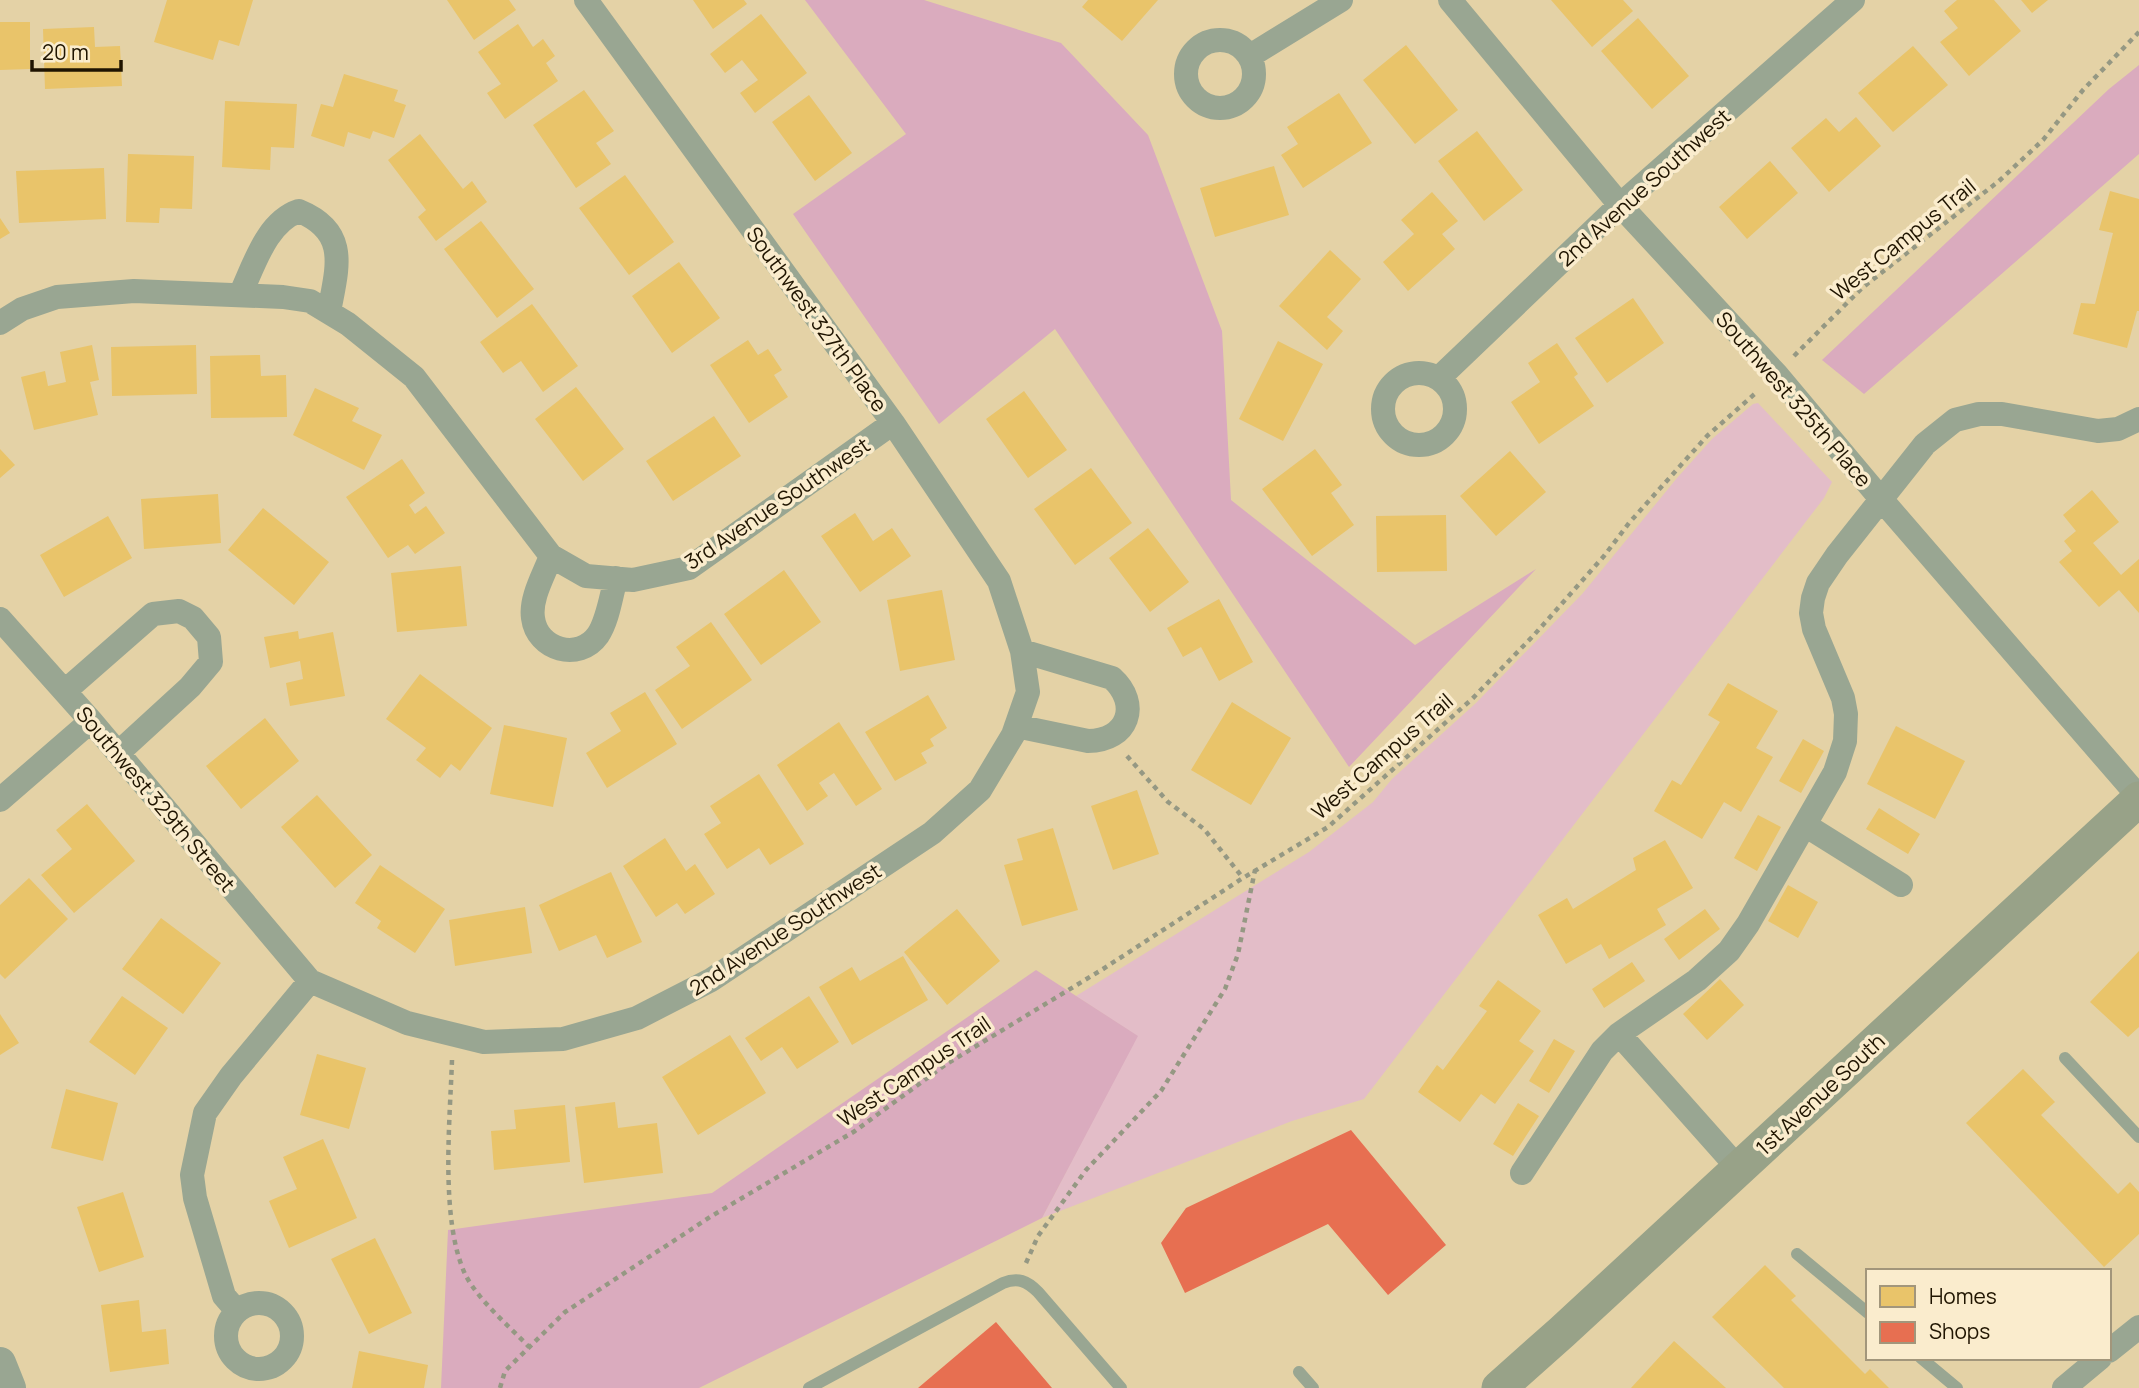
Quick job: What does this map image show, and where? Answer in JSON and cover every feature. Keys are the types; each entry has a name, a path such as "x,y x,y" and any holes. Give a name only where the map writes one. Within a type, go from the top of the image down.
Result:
{"main road":[{"name":"1st Avenue South","path":"1499,1388 2139,798"}],"street":[{"name":"Southwest 327th Place","path":"586,0 893,424 999,581 1022,651 1028,692 1015,731"},
{"path":"1250,55 1341,0"},
{"name":"Southwest 325th Place","path":"1450,0 1620,205 1777,375 2139,798"},
{"name":"2nd Avenue Southwest","path":"1438,378 1620,205 1853,0"},
{"path":"240,295 270,233 286,216 299,211 323,225 333,242 338,261 329,312"},
{"path":"0,323 22,309 57,297 134,291 283,297 310,301 348,324 414,377 551,556 532,615 534,627 541,638 551,646 563,650 575,650 587,645 597,637 603,626 616,578"},
{"path":"1522,1173 1602,1051 1619,1034 1682,991 1724,957 1748,923 1805,825 1839,762 1846,723 1843,698 1814,629 1811,613 1813,598 1826,569 1931,437 1947,425 1979,414 2002,414 2098,431 2118,429 2138,421"},
{"name":"3rd Avenue Southwest","path":"551,556 586,576 633,580 689,568 893,424"},
{"path":"65,691 153,614 179,611 193,618 209,637 211,662 190,687 118,753"},
{"name":"Southwest 329th Street","path":"0,619 91,721 310,981"},
{"path":"1015,731 1100,741 1120,730 1126,720 1128,708 1121,686 1112,678 1022,651"},
{"path":"0,800 91,721"},
{"name":"2nd Avenue Southwest","path":"310,981 407,1023 484,1042 563,1039 637,1018 711,980 932,833 979,790 1015,731"},
{"path":"1805,825 1901,885"},
{"path":"237,1311 224,1296 195,1198 192,1175 205,1113 231,1076 310,981"},
{"path":"1619,1034 1739,1169"},
{"path":"2111,1349 2139,1326"},
{"path":"2064,1388 2099,1360"},
{"path":"0,1363 10,1388"}],"lane":[{"path":"2065,1058 2139,1138"},
{"path":"1797,1254 1866,1311"},
{"path":"809,1388 1003,1283 1019,1280 1028,1283 1038,1292 1122,1388"},
{"path":"1924,1360 1957,1388"},
{"path":"1299,1372 1313,1388"}],"path":[{"name":"West Campus Trail","path":"500,1388 505,1371 565,1312 710,1217 856,1131 945,1065 1328,827 1472,699 1534,635 1707,436 1777,375 1862,288 1999,181 2043,140 2083,90 2139,32"},
{"path":"1111,737 1168,802 1204,829 1242,878"},
{"path":"1019,1280 1038,1236 1086,1170 1161,1091 1225,989 1238,954 1255,870"},
{"path":"453,1035 450,1186 457,1252 466,1276 488,1305 529,1347"}],"shaded area":[{"path":"805,0 924,0 1061,43 1148,135 1222,331 1231,500 1415,645 1536,569 1349,767 1055,329 939,424 793,214 906,134"},
{"path":"2139,65 2139,154 1864,394 1822,360 2109,89"},
{"path":"1758,403 1832,482 1824,498 1364,1099 1292,1121 1042,1218 1137,1036 1076,996 1309,852 1373,802 1392,779 1476,703 1583,593 1712,439 1753,404"},
{"path":"1036,970 1138,1036 1042,1218 699,1388 441,1388 448,1230 712,1193"}],"building: Homes":[{"path":"167,0 253,0 239,46 219,40 213,60 154,42"},
{"path":"447,0 509,0 516,10 474,40"},
{"path":"693,0 744,0 747,4 713,29"},
{"path":"1088,0 1158,0 1122,41 1082,7"},
{"path":"1551,0 1623,0 1633,11 1592,47"},
{"path":"1957,0 1994,0 2021,31 1969,76 1940,42 1958,28 1944,11"},
{"path":"2021,0 2048,0 2032,13"},
{"path":"761,14 807,73 755,113 740,93 758,80 742,60 725,73 710,54"},
{"path":"1638,18 1689,76 1652,109 1601,51"},
{"path":"0,22 30,22 30,69 0,70"},
{"path":"518,24 533,47 543,39 555,56 546,63 558,81 505,119 487,93 501,84 478,52"},
{"path":"94,27 95,47 120,46 122,86 45,89 43,29"},
{"path":"1406,45 1458,110 1415,144 1363,80"},
{"path":"1913,46 1948,85 1893,132 1858,93"},
{"path":"344,74 398,90 394,101 406,105 394,138 373,131 370,139 348,132 344,147 311,136 321,104 333,107"},
{"path":"584,90 614,131 596,143 611,164 576,188 533,125"},
{"path":"1339,93 1372,143 1303,188 1281,155 1298,144 1287,127"},
{"path":"809,95 852,153 815,181 772,122"},
{"path":"225,101 297,104 294,148 271,147 270,170 222,167"},
{"path":"1856,117 1881,146 1829,192 1791,148 1826,118 1839,132"},
{"path":"1477,131 1523,190 1484,221 1438,161"},
{"path":"420,134 463,189 472,181 487,202 436,241 418,217 426,210 388,160"},
{"path":"128,154 194,156 192,209 160,208 159,223 126,222"},
{"path":"1770,161 1798,193 1747,239 1719,207"},
{"path":"1274,166 1289,215 1215,237 1200,188"},
{"path":"104,168 106,219 19,223 16,171"},
{"path":"625,175 674,242 629,275 579,208"},
{"path":"2110,191 2139,199 2139,311 2127,348 2073,334 2081,303 2095,304 2113,233 2099,230"},
{"path":"1432,192 1458,221 1442,234 1455,249 1408,291 1383,262 1414,234 1401,220"},
{"path":"0,218 10,233 0,239"},
{"path":"481,221 534,289 497,318 444,249"},
{"path":"1330,250 1361,279 1327,317 1343,331 1327,350 1279,306"},
{"path":"679,262 720,318 672,353 632,296"},
{"path":"1633,298 1664,343 1607,383 1575,338"},
{"path":"532,304 578,366 543,392 521,361 503,373 480,342"},
{"path":"748,340 758,355 768,349 782,370 774,375 788,397 749,423 710,365"},
{"path":"1278,341 1323,364 1283,441 1239,419"},
{"path":"1557,343 1578,374 1574,377 1594,406 1539,444 1511,402 1540,382 1528,363"},
{"path":"92,345 99,380 90,382 98,415 34,430 21,377 45,371 48,386 66,382 60,352"},
{"path":"196,345 197,394 112,396 111,347"},
{"path":"260,355 261,376 286,375 287,417 211,418 210,356"},
{"path":"576,387 624,449 583,481 535,419"},
{"path":"315,388 359,408 352,421 382,435 364,470 293,435"},
{"path":"1024,391 1067,450 1028,478 986,419"},
{"path":"714,416 741,456 673,501 646,461"},
{"path":"0,449 15,465 0,478"},
{"path":"1315,449 1342,485 1331,493 1354,525 1312,556 1262,489"},
{"path":"1510,451 1546,492 1496,536 1460,496"},
{"path":"402,459 425,493 409,505 415,514 426,506 445,533 415,554 408,545 388,558 346,497"},
{"path":"1091,468 1132,523 1075,565 1034,509"},
{"path":"2092,490 2119,522 2093,543 2121,575 2139,559 2139,613 2119,590 2099,607 2059,562 2072,551 2064,541 2076,531 2063,515"},
{"path":"218,494 221,543 144,549 141,499"},
{"path":"263,508 329,562 294,605 228,550"},
{"path":"855,513 873,541 892,528 911,556 860,592 821,536"},
{"path":"1446,515 1447,571 1377,572 1376,516"},
{"path":"108,516 132,558 64,597 40,555"},
{"path":"1148,528 1189,582 1150,612 1109,558"},
{"path":"461,566 467,626 397,632 391,573"},
{"path":"784,570 821,622 761,665 724,614"},
{"path":"942,590 955,660 900,671 887,600"},
{"path":"1219,599 1253,662 1219,681 1201,647 1183,657 1167,628"},
{"path":"711,622 752,680 682,729 655,690 690,666 676,647"},
{"path":"298,631 299,639 333,632 345,696 290,706 286,683 303,679 300,661 270,668 264,637"},
{"path":"420,674 492,728 460,771 451,764 440,778 416,760 426,748 386,719"},
{"path":"1728,683 1778,711 1756,748 1773,757 1741,812 1724,802 1702,839 1654,811 1672,780 1681,785 1720,722 1708,715"},
{"path":"645,692 677,744 607,788 586,753 621,731 610,713"},
{"path":"928,695 947,728 930,739 934,746 921,753 927,763 895,781 865,732"},
{"path":"1232,702 1291,738 1251,805 1191,770"},
{"path":"265,718 299,761 241,809 206,766"},
{"path":"839,722 882,789 856,806 834,773 819,783 828,796 807,811 777,765"},
{"path":"504,725 567,738 553,807 490,794"},
{"path":"1896,726 1965,761 1935,819 1867,784"},
{"path":"1803,739 1824,751 1801,793 1779,781"},
{"path":"759,774 804,844 770,865 759,848 727,869 704,834 721,823 710,806"},
{"path":"1137,790 1159,854 1113,870 1091,806"},
{"path":"317,795 372,855 335,888 281,827"},
{"path":"87,804 135,861 74,913 41,875 72,849 56,830"},
{"path":"1879,808 1920,834 1908,854 1866,829"},
{"path":"1758,815 1781,827 1757,871 1734,858"},
{"path":"1053,828 1078,910 1022,926 1004,865 1023,860 1017,839"},
{"path":"665,838 686,871 695,864 715,894 685,914 677,903 656,917 623,866"},
{"path":"1665,840 1693,888 1657,909 1666,925 1609,959 1601,944 1566,964 1538,915 1567,898 1573,909 1636,870 1633,858"},
{"path":"380,865 445,909 415,953 377,928 381,921 355,903"},
{"path":"611,872 642,942 607,958 596,935 559,951 539,905"},
{"path":"29,878 68,919 5,979 0,974 0,905"},
{"path":"1788,885 1818,902 1798,938 1768,921"},
{"path":"525,907 532,953 455,966 449,920"},
{"path":"957,909 1000,961 947,1005 904,952"},
{"path":"1705,909 1720,929 1679,960 1664,939"},
{"path":"161,918 221,963 183,1014 122,969"},
{"path":"2139,951 2139,1027 2128,1037 2090,1002"},
{"path":"903,956 928,1000 852,1045 819,987 852,967 860,981"},
{"path":"1632,962 1645,981 1604,1008 1592,989"},
{"path":"1720,979 1744,1005 1707,1040 1683,1014"},
{"path":"1498,980 1541,1011 1519,1041 1534,1051 1495,1104 1481,1094 1460,1122 1418,1092 1437,1065 1443,1070 1487,1011 1479,1006"},
{"path":"122,996 168,1028 135,1075 89,1042"},
{"path":"809,996 839,1042 797,1069 782,1047 761,1061 745,1038"},
{"path":"0,1014 19,1043 0,1055"},
{"path":"730,1035 766,1093 698,1135 662,1077"},
{"path":"1554,1039 1575,1051 1549,1093 1529,1081"},
{"path":"317,1054 366,1068 349,1129 300,1115"},
{"path":"2023,1069 2055,1102 2041,1115 2118,1194 2130,1182 2139,1192 2139,1234 2104,1267 1966,1123"},
{"path":"66,1089 118,1103 103,1161 51,1148"},
{"path":"615,1102 618,1128 657,1123 663,1173 584,1183 575,1107"},
{"path":"1518,1103 1539,1116 1513,1156 1493,1144"},
{"path":"565,1105 570,1162 494,1170 491,1131 516,1129 514,1110"},
{"path":"323,1139 357,1218 289,1248 269,1201 297,1189 283,1157"},
{"path":"123,1192 144,1257 99,1272 77,1207"},
{"path":"375,1238 412,1313 369,1334 331,1259"},
{"path":"1765,1265 1796,1296 1791,1300 1865,1374 1870,1369 1889,1388 1784,1388 1712,1317"},
{"path":"139,1300 142,1332 166,1329 169,1364 110,1372 101,1305"},
{"path":"1674,1341 1726,1388 1631,1388"},
{"path":"359,1351 428,1365 424,1388 352,1388"}],"building: Shops":[{"path":"1351,1130 1446,1245 1388,1295 1328,1224 1185,1293 1161,1243 1186,1208"},
{"path":"996,1322 1052,1388 918,1388"}]}
